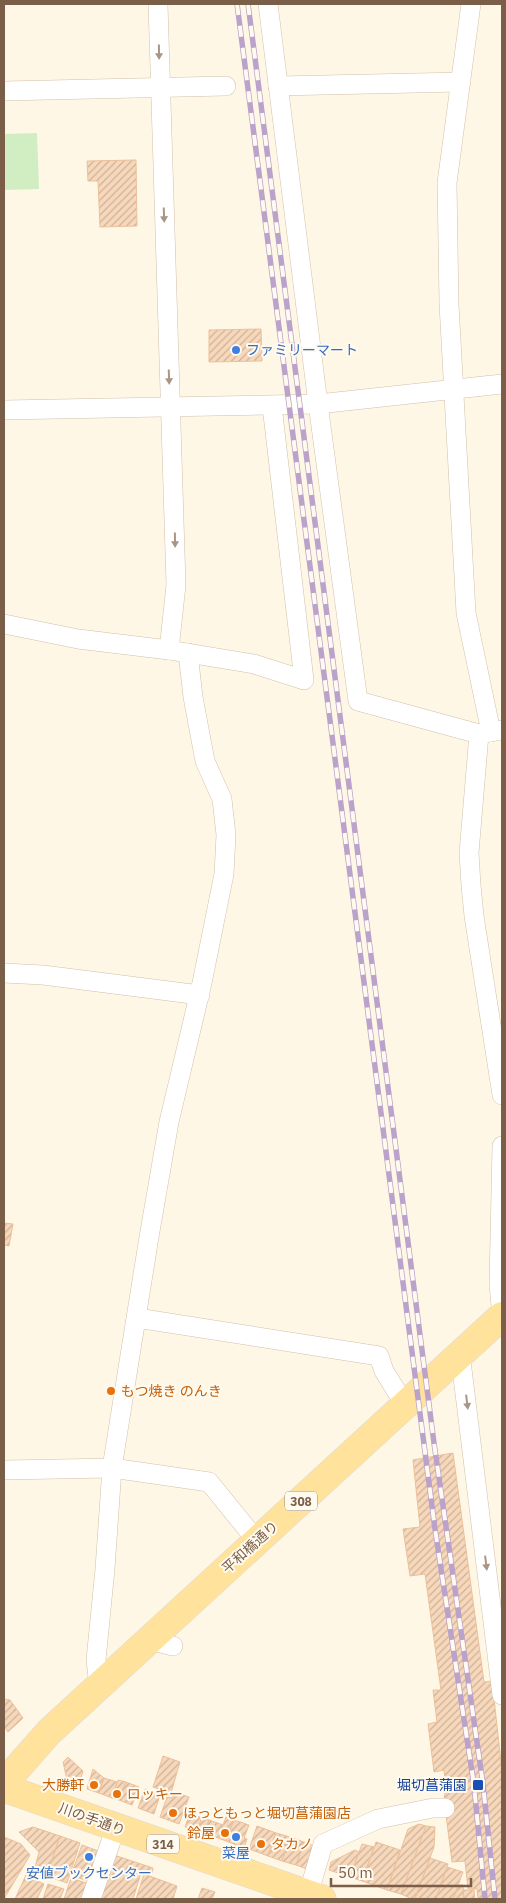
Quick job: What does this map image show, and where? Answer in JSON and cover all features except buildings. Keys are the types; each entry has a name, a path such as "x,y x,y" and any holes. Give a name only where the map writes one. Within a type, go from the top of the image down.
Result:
{"main road":[{"name":"平和橋通り","path":"4,1783 49,1732 99,1686 161,1643 257,1541 502,1316"},
{"name":"川の手通り","path":"4,1788 315,1897"}],"street":[{"path":"99,1686 96,1660 112,1468 169,1122 200,995 224,874 226,836 222,799 205,761 193,698 178,651 158,4"},
{"path":"268,4 318,404 358,701 491,732"},
{"path":"471,4 447,184 449,304 466,613 491,732 469,853 471,886 502,1095"},
{"path":"278,86 461,82"},
{"path":"4,90 226,86"},
{"path":"4,410 170,405 272,406 318,404 502,384"},
{"path":"4,624 78,639 178,651 254,664 304,680 272,406"},
{"path":"4,973 43,975 200,995"},
{"path":"502,1146 499,1284 502,1316"},
{"path":"137,1318 379,1356 384,1372 405,1404"},
{"path":"460,1354 502,1695"},
{"path":"4,1470 112,1468 209,1482 257,1541"},
{"path":"315,1897 323,1844 378,1819 433,1808 445,1808"},
{"path":"91,1899 116,1828"}],"green space":[{"path":"37,133 39,189 4,190 4,134"}],"railway":[{"path":"237,4 435,1529 474,1785 485,1899"},
{"path":"248,4 434,1443 483,1784 495,1899"}],"place":[{"name":"ファミリーマート","path":"236,350"},
{"name":"もつ焼き のんき","path":"111,1391"},
{"name":"大勝軒","path":"94,1785"},
{"name":"堀切菖蒲園","path":"478,1785"},
{"name":"ロッキー","path":"117,1794"},
{"name":"ほっともっと堀切菖蒲園店","path":"173,1813"},
{"name":"鈴屋","path":"225,1833"},
{"name":"菜屋","path":"236,1837"},
{"name":"タカノ","path":"261,1844"},
{"name":"安値ブックセンター","path":"89,1857"}]}
